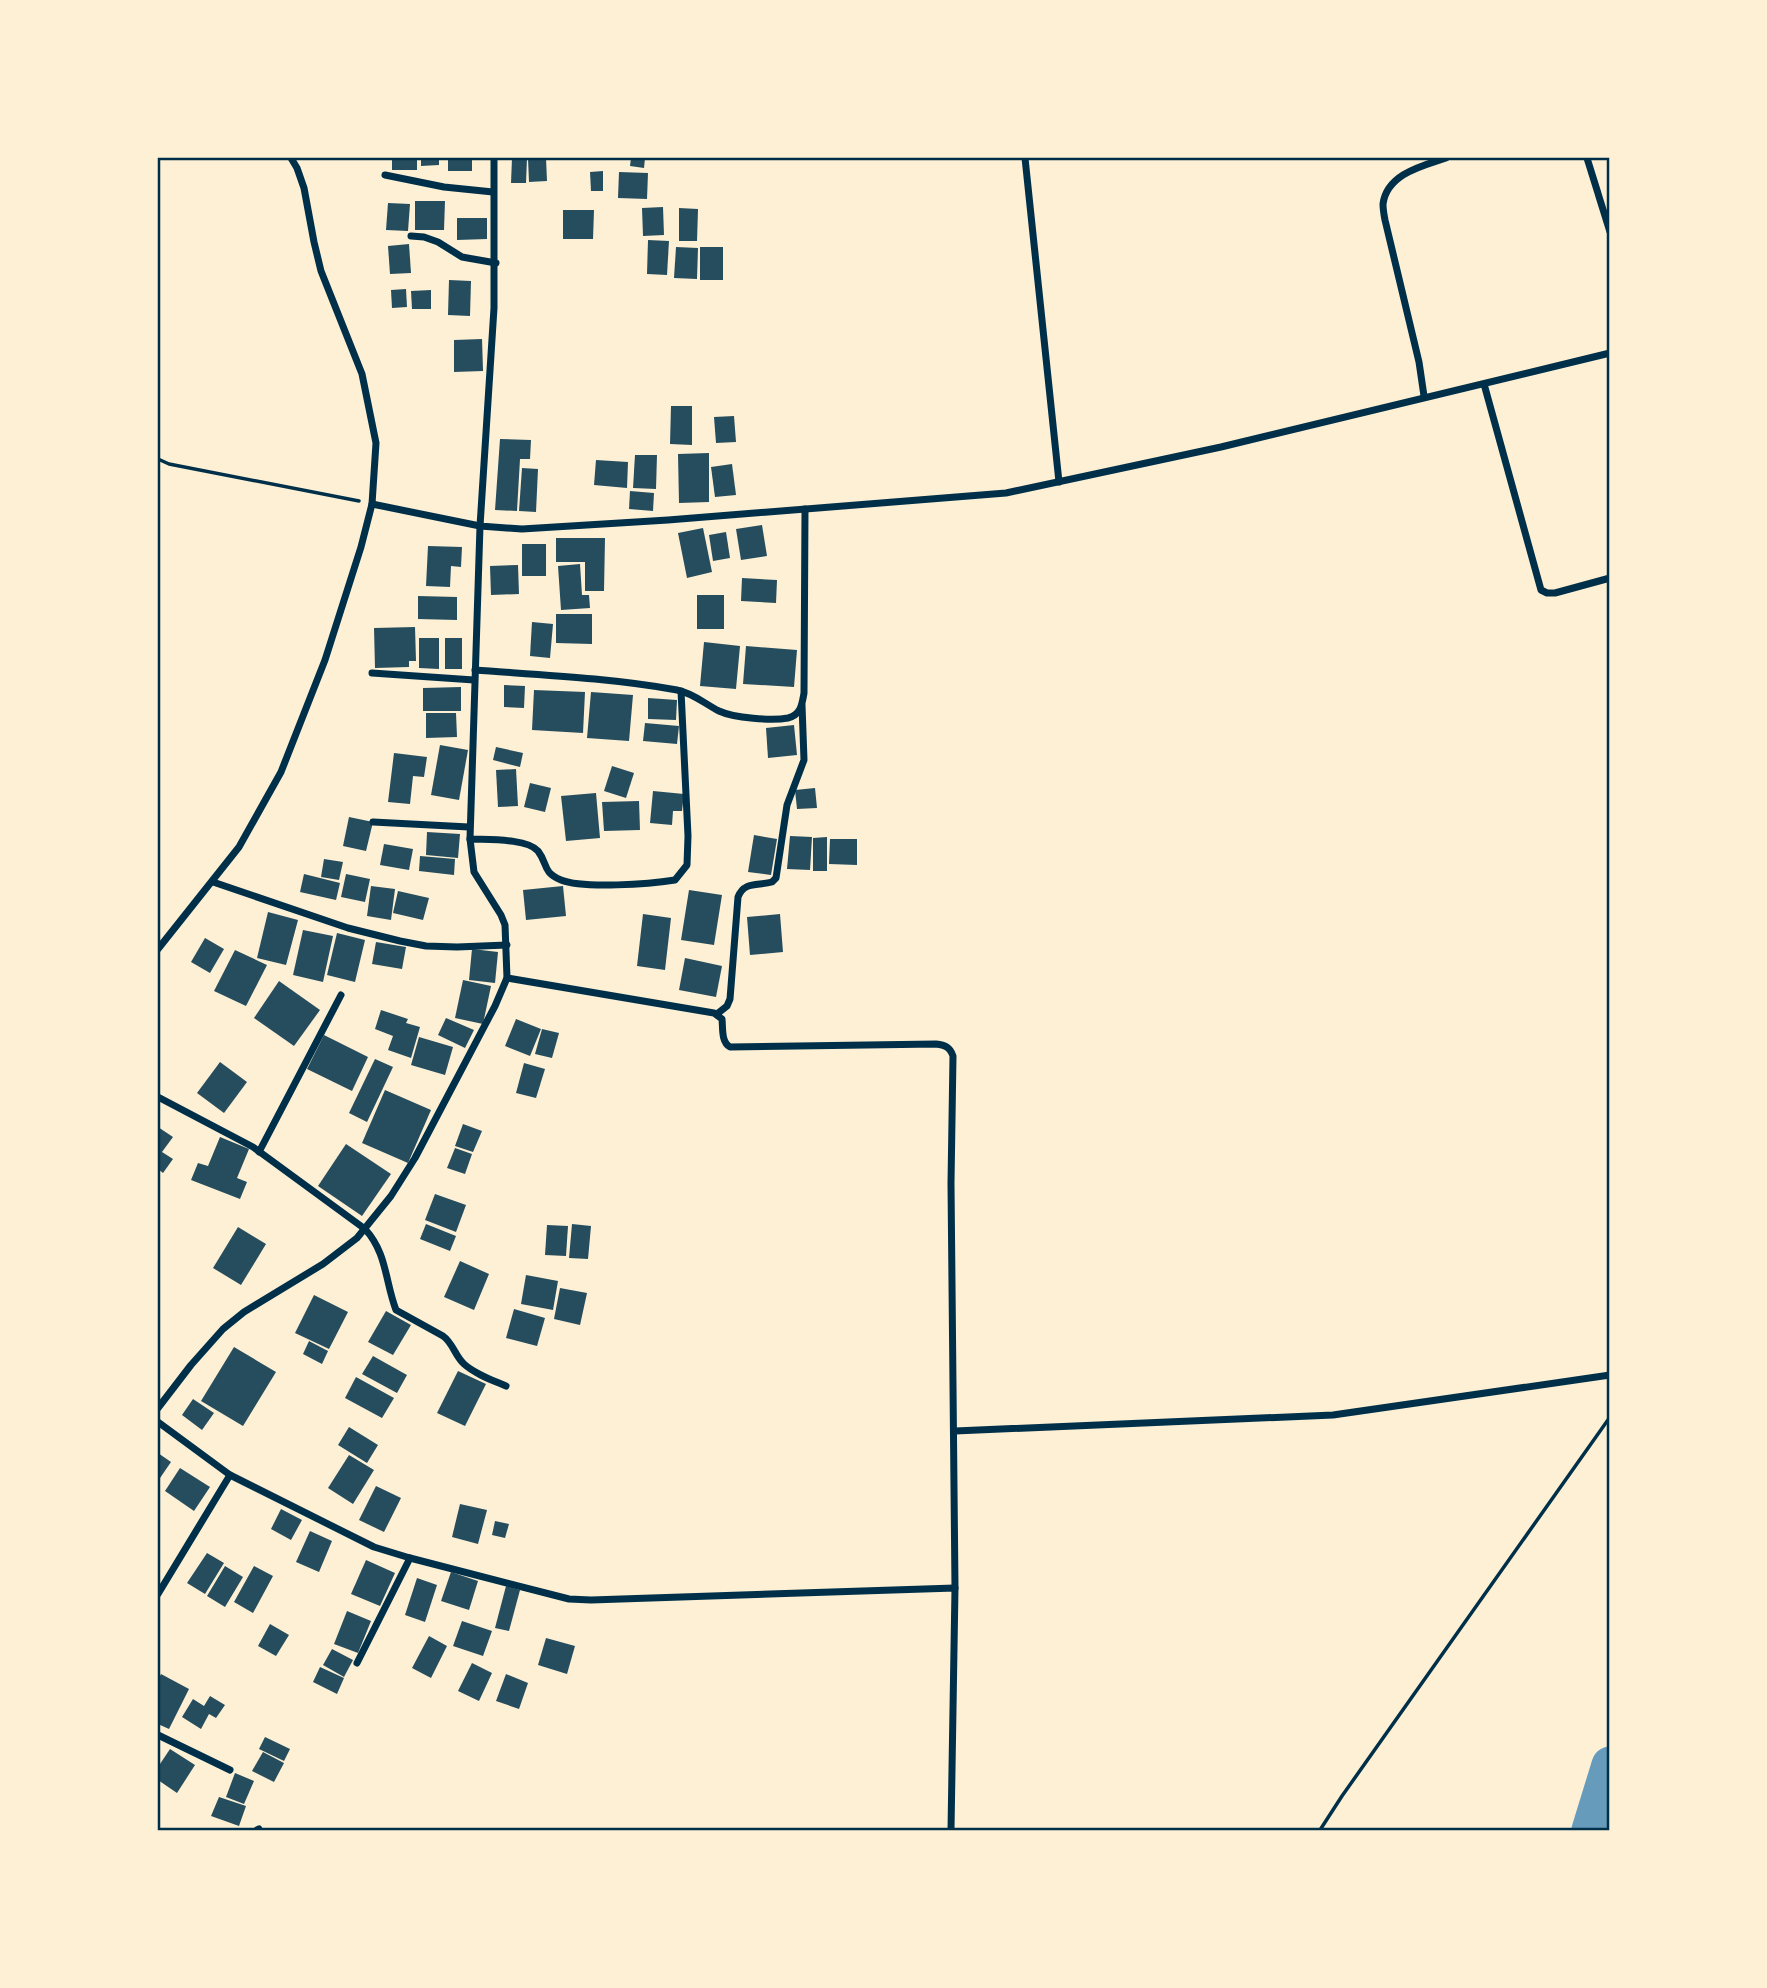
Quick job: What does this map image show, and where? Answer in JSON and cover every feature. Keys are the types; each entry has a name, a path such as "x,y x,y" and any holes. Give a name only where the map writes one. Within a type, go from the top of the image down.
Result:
{"street":[{"path":"158,949 239,847 281,772 324,660 361,547 372,504 376,443 362,374 321,271 304,188 291,158"},
{"path":"158,1408 223,1329 244,1312 323,1264 365,1229 391,1196 415,1158 508,978 503,920 474,872 469,827 480,526 495,308 494,158"},
{"path":"1025,158 1059,482"},
{"path":"1424,396 1419,362 1383,205 1387,191 1398,177 1446,158"},
{"path":"1587,158 1609,232"},
{"path":"385,175 455,189 493,192"},
{"path":"411,236 438,242 462,257 496,263"},
{"path":"372,504 480,526 522,529 1006,493 1220,447 1609,353"},
{"path":"1484,384 1541,590 1555,593 1609,578"},
{"path":"717,1014 727,1006 730,999 738,897 748,885 772,882 776,878 787,805 804,760 802,705 806,583 805,509"},
{"path":"475,670 584,678 681,691 718,711 747,718 786,718 798,713 802,705"},
{"path":"372,673 474,680"},
{"path":"470,839 528,844 538,851 547,871 574,884 633,884 675,880 688,865 681,691"},
{"path":"373,822 469,827"},
{"path":"213,882 323,920 400,942 437,946 507,945"},
{"path":"508,978 717,1014 722,1018 726,1045 730,1047 936,1044 948,1047 951,1051 955,1431 951,1830"},
{"path":"259,1152 341,995"},
{"path":"158,1097 259,1152 365,1229 381,1252 396,1310 449,1340 457,1356 467,1366 506,1386"},
{"path":"955,1431 1333,1415 1609,1375"},
{"path":"158,1422 230,1475 374,1547 569,1599 955,1588"},
{"path":"158,1594 230,1475"},
{"path":"357,1663 410,1558"},
{"path":"158,1735 230,1770"}],"path":[{"path":"158,459 169,464 372,504"},
{"path":"1320,1830 1609,1417"}],"building":[{"path":"392,158 417,158 417,170 392,170"},
{"path":"421,158 439,158 439,165 421,166"},
{"path":"448,158 472,158 472,171 448,171"},
{"path":"512,158 527,158 526,183 511,183"},
{"path":"528,158 546,158 547,181 529,182"},
{"path":"631,158 645,158 644,168 630,166"},
{"path":"603,171 603,191 591,191 590,172"},
{"path":"619,172 648,173 647,199 618,198"},
{"path":"415,201 445,201 444,230 415,230"},
{"path":"388,203 410,204 408,231 386,230"},
{"path":"663,207 664,235 643,236 642,208"},
{"path":"679,208 698,209 697,241 679,241"},
{"path":"563,210 594,210 593,239 563,239"},
{"path":"457,218 487,218 487,239 457,240"},
{"path":"648,240 669,241 667,275 647,274"},
{"path":"409,244 411,273 390,274 388,246"},
{"path":"676,247 698,248 697,279 674,278"},
{"path":"700,247 723,247 723,280 700,280"},
{"path":"449,280 471,281 470,316 448,315"},
{"path":"406,289 407,307 392,308 391,290"},
{"path":"431,290 431,309 412,309 411,291"},
{"path":"482,339 483,371 454,372 454,340"},
{"path":"671,406 692,406 692,445 670,444"},
{"path":"734,416 736,442 716,443 714,417"},
{"path":"500,439 531,440 530,459 520,459 517,511 495,510"},
{"path":"709,453 709,502 679,503 678,454"},
{"path":"635,455 657,455 656,489 633,488"},
{"path":"596,460 628,462 627,488 594,485"},
{"path":"732,464 736,495 715,497 711,467"},
{"path":"522,468 538,469 536,512 519,511"},
{"path":"630,491 654,493 653,511 629,509"},
{"path":"762,525 767,556 741,560 736,529"},
{"path":"703,528 712,572 687,578 678,533"},
{"path":"726,532 730,558 713,561 709,535"},
{"path":"556,538 605,538 604,591 585,591 585,562 556,562"},
{"path":"522,544 546,544 546,576 522,576"},
{"path":"428,546 462,547 461,567 451,566 450,587 426,586"},
{"path":"580,564 582,595 589,595 590,608 561,610 558,566"},
{"path":"518,565 519,594 491,595 490,566"},
{"path":"742,578 777,580 776,603 741,601"},
{"path":"697,595 724,595 724,629 697,629"},
{"path":"418,596 457,597 457,620 418,619"},
{"path":"556,614 592,614 592,644 556,643"},
{"path":"532,622 553,624 550,658 530,656"},
{"path":"415,627 416,661 409,661 409,667 375,668 374,628"},
{"path":"419,638 439,638 439,669 419,668"},
{"path":"445,638 462,638 462,669 445,669"},
{"path":"704,642 740,646 736,689 700,686"},
{"path":"746,646 797,650 794,687 743,684"},
{"path":"504,685 525,686 524,708 504,707"},
{"path":"461,687 461,711 423,711 423,688"},
{"path":"534,690 585,692 583,733 532,730"},
{"path":"591,692 633,695 629,741 587,738"},
{"path":"648,698 677,700 676,720 648,719"},
{"path":"426,713 456,713 457,737 426,738"},
{"path":"645,723 679,726 677,744 643,741"},
{"path":"794,725 797,755 768,758 766,728"},
{"path":"440,745 468,750 459,800 431,795"},
{"path":"496,747 523,753 520,767 493,760"},
{"path":"394,753 427,757 424,777 413,776 410,804 388,802"},
{"path":"612,766 634,773 626,798 604,791"},
{"path":"516,769 518,806 498,807 496,770"},
{"path":"530,783 551,788 545,812 524,807"},
{"path":"815,788 817,808 797,809 795,790"},
{"path":"653,791 684,794 682,811 673,811 672,825 650,823"},
{"path":"596,793 600,838 566,841 561,796"},
{"path":"639,801 640,830 604,831 602,802"},
{"path":"349,817 373,822 366,851 343,846"},
{"path":"427,832 460,834 458,858 426,855"},
{"path":"754,835 777,839 771,875 748,872"},
{"path":"790,836 812,837 810,870 787,869"},
{"path":"827,837 827,871 813,871 813,838"},
{"path":"830,839 857,839 857,865 829,864"},
{"path":"384,844 413,849 409,870 380,865"},
{"path":"420,856 455,859 454,875 419,871"},
{"path":"324,859 343,862 339,880 321,877"},
{"path":"304,874 340,883 336,900 300,892"},
{"path":"346,874 370,879 365,902 341,897"},
{"path":"371,886 395,889 391,920 367,916"},
{"path":"563,886 566,916 526,920 523,890"},
{"path":"689,890 722,895 714,945 681,940"},
{"path":"398,891 429,898 423,920 393,913"},
{"path":"268,912 298,920 286,965 257,958"},
{"path":"643,914 671,918 665,970 637,966"},
{"path":"780,914 783,952 750,955 747,917"},
{"path":"303,930 333,936 323,982 293,975"},
{"path":"337,933 365,940 355,982 327,975"},
{"path":"205,938 224,949 210,973 191,962"},
{"path":"376,942 406,947 402,969 372,964"},
{"path":"472,949 498,952 495,983 469,980"},
{"path":"235,950 267,965 246,1006 214,991"},
{"path":"685,958 722,966 716,997 679,990"},
{"path":"463,980 491,986 483,1024 455,1018"},
{"path":"279,981 320,1010 294,1046 254,1018"},
{"path":"381,1010 408,1019 406,1023 420,1027 411,1058 388,1050 393,1036 375,1029"},
{"path":"446,1018 474,1030 465,1048 438,1035"},
{"path":"516,1019 541,1029 530,1056 505,1046"},
{"path":"542,1029 559,1033 552,1058 535,1054"},
{"path":"324,1035 368,1057 352,1091 307,1069"},
{"path":"419,1037 453,1047 445,1075 411,1065"},
{"path":"375,1059 393,1067 367,1122 349,1113"},
{"path":"220,1062 247,1082 224,1113 197,1093"},
{"path":"524,1063 545,1069 536,1098 516,1093"},
{"path":"385,1090 431,1110 408,1163 362,1143"},
{"path":"463,1124 482,1131 473,1152 455,1146"},
{"path":"158,1127 173,1137 162,1152 173,1159 163,1173 158,1169"},
{"path":"220,1137 249,1149 237,1178 247,1182 240,1199 191,1180 198,1163 208,1166"},
{"path":"346,1144 391,1174 362,1216 318,1186"},
{"path":"455,1148 472,1154 465,1174 447,1168"},
{"path":"435,1194 466,1205 456,1232 425,1220"},
{"path":"426,1224 456,1236 450,1251 420,1239"},
{"path":"572,1224 591,1226 588,1259 569,1258"},
{"path":"547,1225 568,1226 566,1256 545,1255"},
{"path":"238,1227 266,1244 241,1285 213,1268"},
{"path":"460,1261 489,1274 474,1310 444,1297"},
{"path":"526,1275 558,1281 553,1310 521,1304"},
{"path":"560,1288 587,1293 580,1325 554,1319"},
{"path":"314,1295 348,1312 329,1349 295,1333"},
{"path":"514,1309 545,1318 537,1346 506,1338"},
{"path":"386,1311 411,1325 393,1355 368,1342"},
{"path":"309,1341 328,1351 322,1364 303,1354"},
{"path":"234,1347 276,1372 243,1426 201,1401"},
{"path":"373,1356 407,1375 397,1393 362,1374"},
{"path":"458,1371 486,1384 465,1426 437,1413"},
{"path":"356,1377 394,1398 382,1418 345,1398"},
{"path":"193,1399 214,1413 202,1430 182,1415"},
{"path":"349,1427 378,1445 367,1463 338,1445"},
{"path":"158,1453 171,1462 158,1481"},
{"path":"349,1455 374,1470 353,1504 328,1488"},
{"path":"180,1468 210,1487 194,1511 165,1491"},
{"path":"376,1486 401,1498 384,1532 359,1520"},
{"path":"460,1504 487,1510 478,1544 452,1537"},
{"path":"281,1509 302,1520 291,1540 271,1529"},
{"path":"495,1521 509,1524 505,1538 492,1535"},
{"path":"310,1531 332,1541 319,1572 296,1562"},
{"path":"207,1553 224,1563 205,1594 187,1583"},
{"path":"366,1560 395,1573 380,1606 351,1594"},
{"path":"225,1566 243,1577 225,1607 207,1596"},
{"path":"254,1566 273,1576 253,1613 234,1602"},
{"path":"451,1572 478,1581 469,1610 441,1601"},
{"path":"417,1578 437,1585 425,1622 405,1615"},
{"path":"506,1586 520,1590 509,1631 495,1628"},
{"path":"347,1611 371,1621 358,1653 334,1644"},
{"path":"462,1621 492,1631 483,1656 453,1646"},
{"path":"270,1624 289,1635 276,1656 258,1646"},
{"path":"429,1636 447,1646 431,1678 412,1668"},
{"path":"546,1638 575,1646 567,1674 538,1665"},
{"path":"332,1649 353,1660 344,1677 323,1665"},
{"path":"472,1663 492,1673 479,1701 458,1691"},
{"path":"320,1667 344,1678 337,1694 313,1682"},
{"path":"161,1674 189,1689 169,1729 158,1724 158,1680"},
{"path":"506,1674 528,1683 519,1709 496,1701"},
{"path":"210,1696 225,1705 216,1718 209,1714 201,1729 182,1717 193,1699 204,1706"},
{"path":"265,1737 290,1749 284,1761 259,1749"},
{"path":"170,1749 195,1765 177,1793 158,1780 158,1767"},
{"path":"263,1752 284,1763 274,1782 252,1771"},
{"path":"235,1773 254,1781 244,1804 226,1797"},
{"path":"219,1797 246,1806 239,1826 211,1816"}],"waterway":[{"path":"1590,1830 1610,1765"}]}
